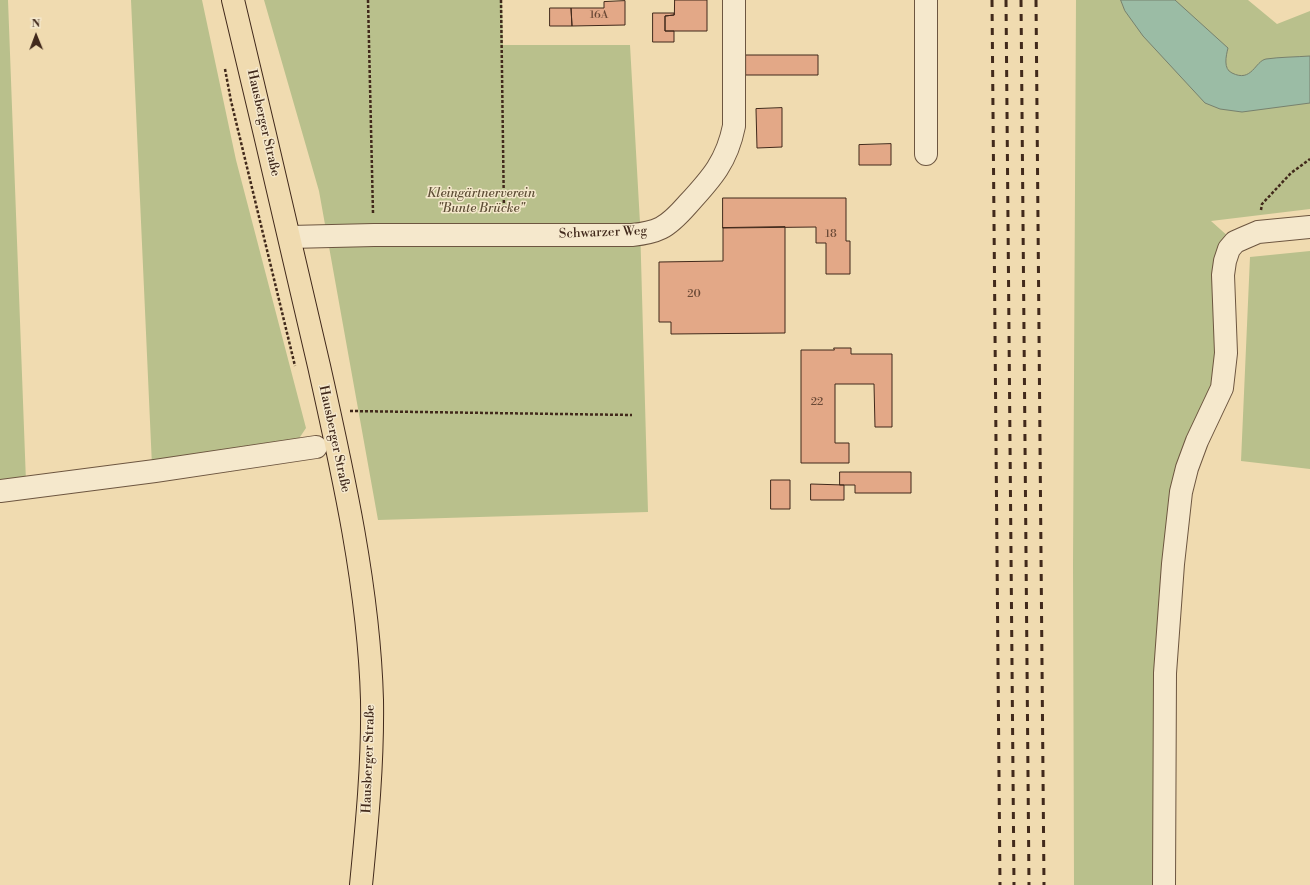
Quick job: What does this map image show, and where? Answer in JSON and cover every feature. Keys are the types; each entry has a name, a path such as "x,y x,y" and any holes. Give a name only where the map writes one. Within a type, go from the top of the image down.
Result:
{"main road":[{"name":"Hausberger Straße","path":"233,0 290,237 329,411 360,576 369,650 372,699 372,748 361,885"}],"street":[{"name":"Schwarzer Weg","path":"290,237 374,234 608,235 648,233 663,227 682,211 710,181 723,161 731,143 734,126 734,0"},
{"path":"926,0 926,154"},
{"path":"1164,885 1165,673 1173,564 1181,492 1190,457 1222,388 1226,352 1223,275 1225,261 1229,249 1235,242 1258,232 1310,227"},
{"path":"0,491 155,471 316,447"}],"path":[{"path":"368,0 374,234"},
{"path":"501,0 504,234"},
{"path":"224,65 296,372"},
{"path":"1258,232 1262,204 1291,173 1310,159"},
{"path":"329,411 632,415"}],"green space":[{"path":"0,0 8,0 26,482 0,486"},
{"path":"131,0 202,0 236,160 306,428 294,446 152,466"},
{"name":"Kleingärtnerverein \"Bunte Brücke\"","path":"264,0 502,0 503,45 630,45 640,223 648,512 378,520 319,191"},
{"path":"1076,0 1248,0 1277,24 1310,11 1310,209 1211,221 1230,238 1218,389 1179,472 1159,885 1074,885 1073,564"},
{"path":"1310,251 1310,469 1241,461 1250,257"}],"shaded area":[{"path":"1121,0 1175,0 1228,48 1226,65 1227,69 1232,73 1244,75 1249,73 1259,63 1266,59 1310,56 1310,103 1242,112 1220,109 1205,103 1143,36 1125,11"}],"building":[{"path":"675,0 707,0 707,31 665,31 665,16 674,15"},
{"path":"625,1 625,25 572,26 571,8 604,8 604,2"},
{"path":"550,8 571,8 572,26 550,26"},
{"path":"653,13 674,13 674,15 665,16 665,31 674,31 674,42 653,42"},
{"path":"746,55 818,55 818,75 746,75"},
{"path":"782,108 782,147 757,148 756,109"},
{"path":"891,144 891,165 859,165 859,145"},
{"path":"723,198 846,198 846,241 850,241 850,274 826,274 826,243 816,243 816,227 723,228"},
{"path":"785,227 785,333 671,334 671,322 659,322 659,262 723,261 723,228"},
{"path":"834,348 851,348 851,354 892,354 892,427 875,427 874,384 835,384 835,443 849,443 849,463 801,463 801,350 834,350"},
{"path":"840,472 911,472 911,493 855,493 855,485 840,485"},
{"path":"771,480 790,480 790,509 771,509"},
{"path":"811,484 844,485 844,500 811,500"}],"railway":[{"path":"992,0 1000,885"},
{"path":"1006,0 1014,885"},
{"path":"1021,0 1029,885"},
{"path":"1036,0 1044,885"}]}
